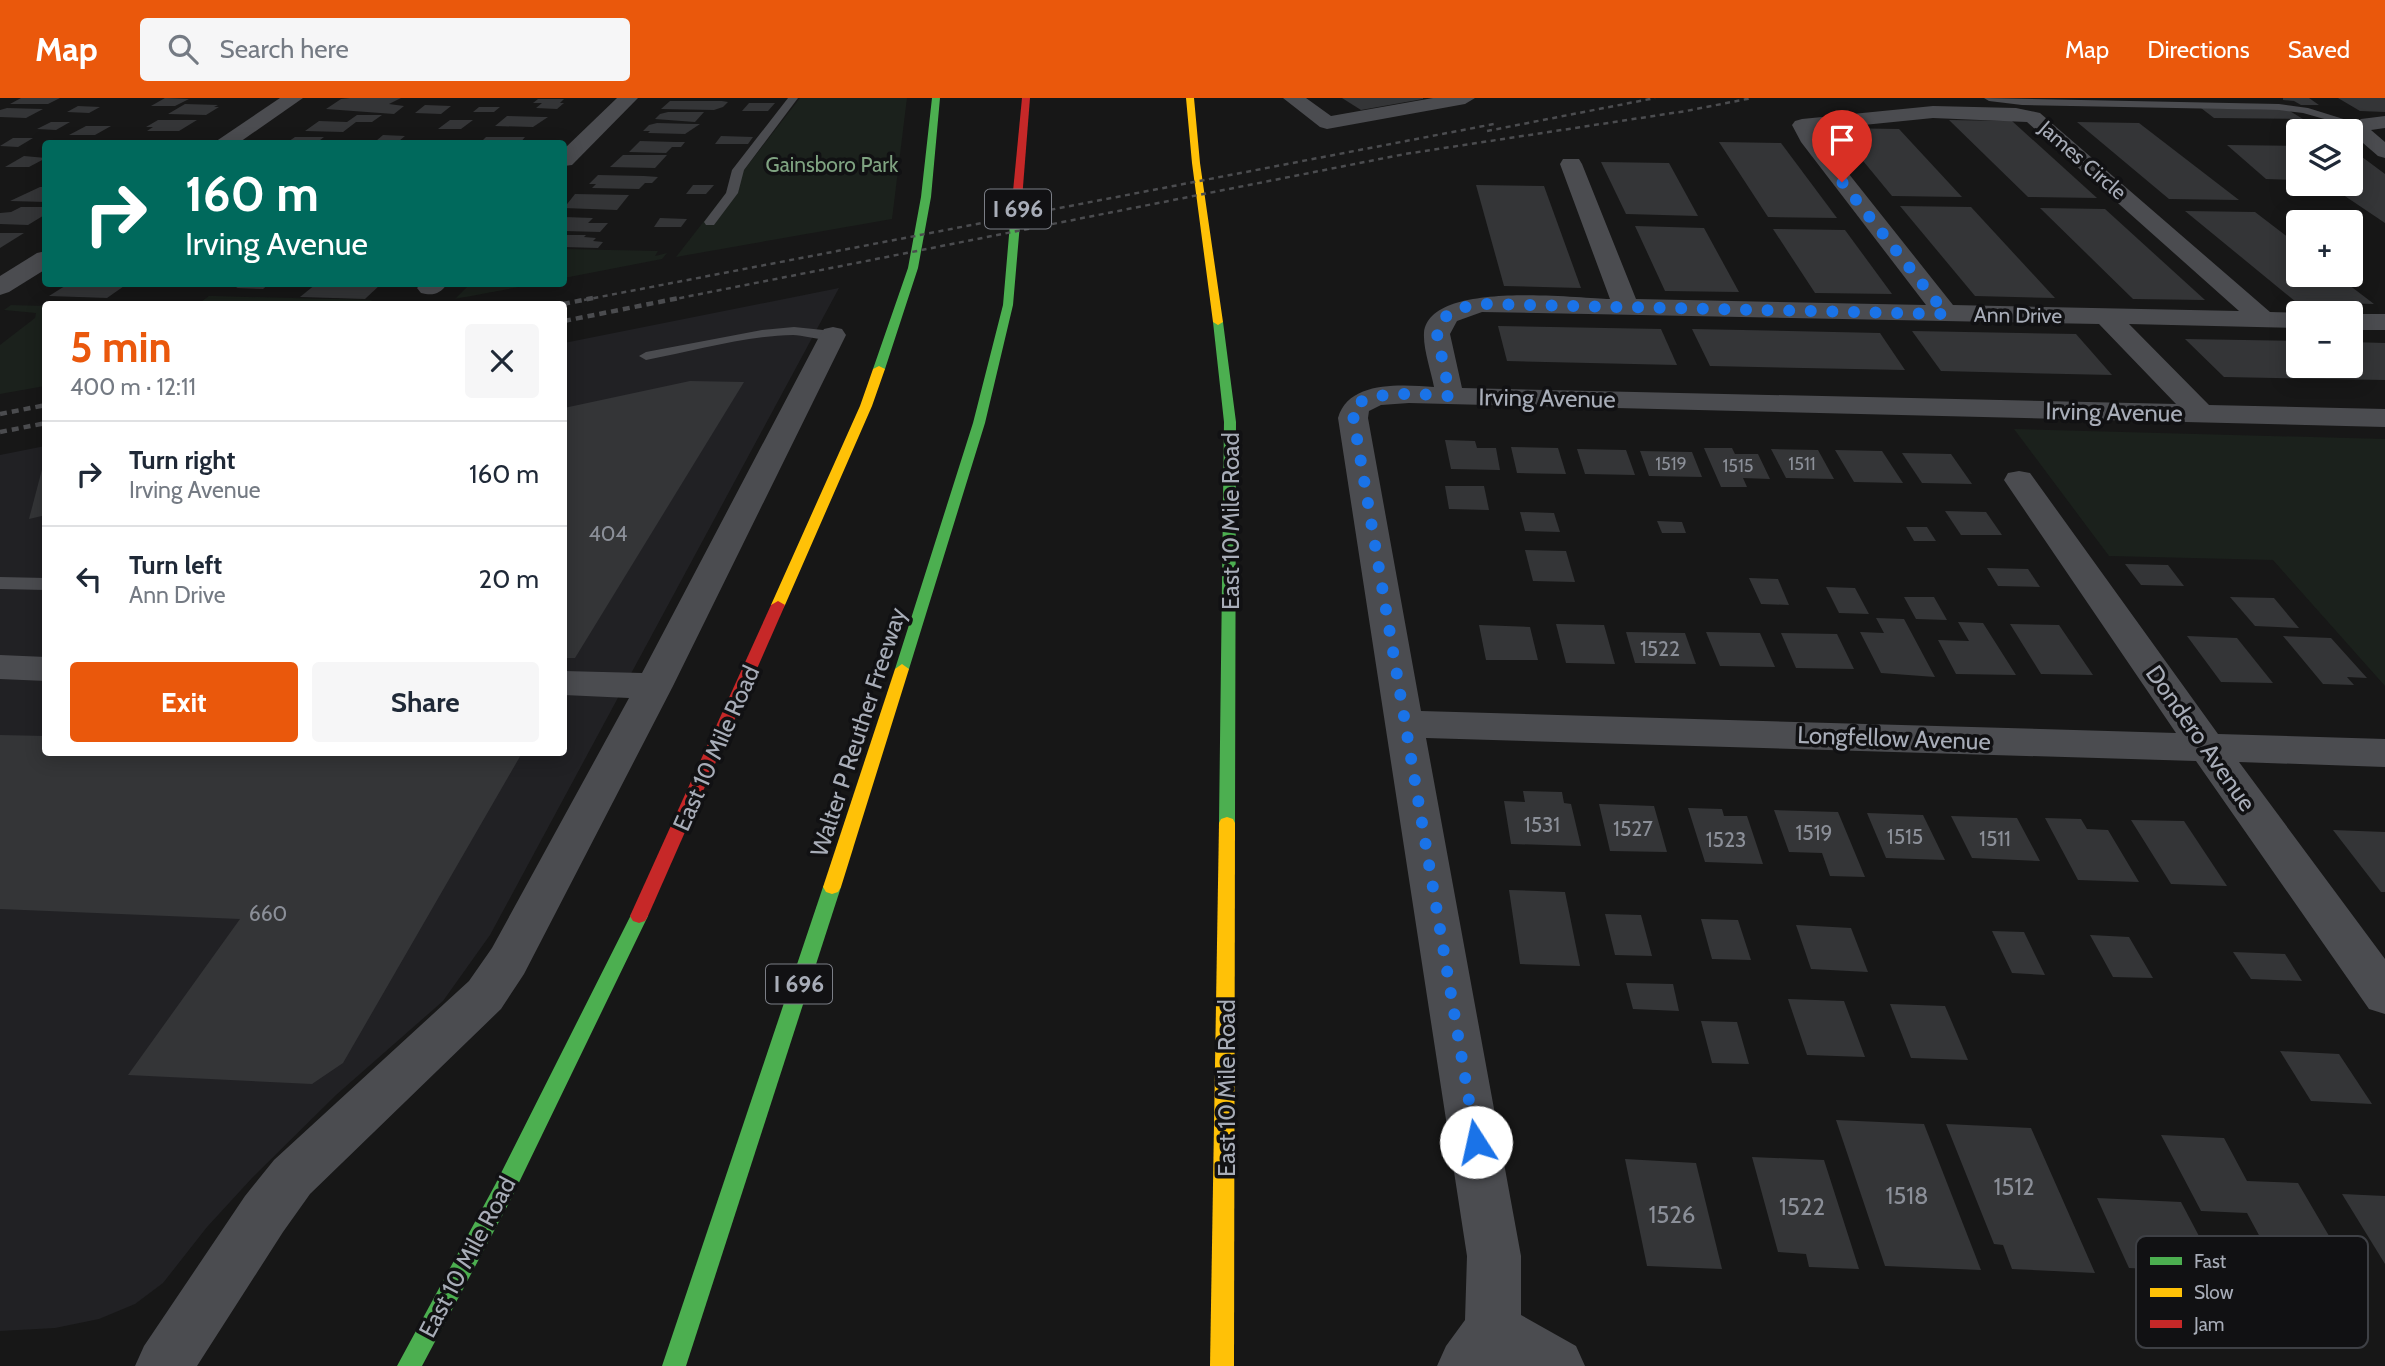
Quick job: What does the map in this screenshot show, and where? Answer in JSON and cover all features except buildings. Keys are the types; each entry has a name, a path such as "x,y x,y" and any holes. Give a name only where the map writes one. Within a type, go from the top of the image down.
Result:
{"main road":[{"name":"East 10 Mile Road","path":"409,1366 503,1192 659,876 866,406 913,268 926,197 936,98"},
{"name":"Walter P Reuther Freeway","path":"674,1366 877,747 979,423 1008,305 1026,98"},
{"name":"East 10 Mile Road","path":"1190,98 1230,422 1222,1366"}],"street":[{"path":"228,140 293,98"},
{"path":"567,157 628,98"},
{"path":"1293,98 1327,123 1465,98"},
{"name":"James Circle","path":"1946,314 1808,138 1802,125 1933,112 2016,114 2034,117 2264,320"},
{"path":"2363,126 2385,122"},
{"path":"2363,136 2385,152"},
{"path":"1571,164 1626,307"},
{"path":"0,287 42,261"},
{"name":"Ann Drive","path":"1450,396 1437,334 1439,325 1452,311 1482,304 2286,320"},
{"path":"2107,317 2201,414"},
{"path":"2363,322 2385,322"},
{"path":"164,1366 264,1214 292,1177 485,995 508,961 654,686 833,335"},
{"name":"Irving Avenue","path":"1480,1348 1494,1256 1352,409 1362,400 1387,395 2385,418"},
{"name":"Dondero Avenue","path":"2019,480 2206,747 2385,995"},
{"path":"0,667 42,669"},
{"path":"567,683 654,686"},
{"name":"Longfellow Avenue","path":"1404,724 2385,753"},
{"path":"1480,1348 1556,1366"}],"lane":[{"path":"710,222 732,194 738,170 793,98"},
{"path":"1989,98 2022,102 2280,107 2304,110 2336,119"},
{"path":"646,356 762,334 794,331 833,335"},
{"path":"0,583 42,584"}],"shaded area":[{"path":"839,288 490,935 443,1001 336,1095 252,1178 207,1227 163,1283 135,1304 99,1319 55,1328 0,1331 0,455 42,447 42,756 567,756 567,342"}],"green space":[{"name":"Gainsboro Park","path":"800,98 907,98 892,219 676,257"},
{"path":"567,249 658,251 655,256 667,253 662,259 567,277"},
{"path":"467,287 519,287 455,299"},
{"path":"209,296 372,300 371,301 202,301"},
{"path":"11,305 42,306 42,387 0,394 0,345 35,318 36,313 4,310"},
{"path":"2014,429 2385,439 2385,686 2273,560 2109,556"}],"railway":[{"path":"1487,131 1655,98"},
{"path":"670,300 1405,154 1686,111 1752,98"},
{"path":"584,300 1494,124"},
{"path":"567,303 593,298"},
{"path":"567,320 679,298"},
{"path":"0,414 42,406"},
{"path":"0,432 42,424"}],"traffic: fast":[{"path":"879,369 913,268 926,197 936,98"},
{"path":"902,669 979,423 1008,305 1016,212"},
{"path":"1218,322 1230,422 1227,823"},
{"path":"674,1366 832,887"},
{"path":"409,1366 503,1192 639,916"}],"traffic: slow":[{"path":"1190,98 1196,163 1218,322"},
{"path":"778,605 866,406 879,369"},
{"path":"832,887 902,669"},
{"path":"1222,1366 1227,823"}],"traffic: jam":[{"path":"1016,212 1026,98"},
{"path":"639,916 778,605"}],"route":[{"path":"1476,1142 1352,409 1362,400 1387,395 1450,396 1437,334 1439,325 1452,311 1482,304 1946,314 1842,182"}]}
